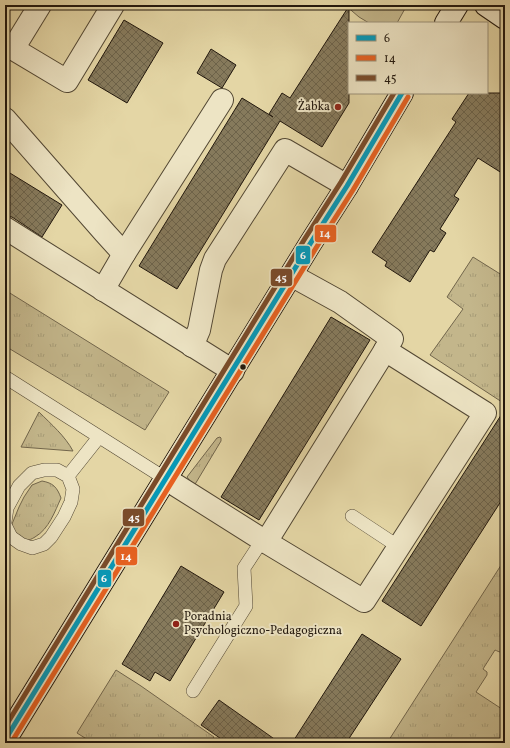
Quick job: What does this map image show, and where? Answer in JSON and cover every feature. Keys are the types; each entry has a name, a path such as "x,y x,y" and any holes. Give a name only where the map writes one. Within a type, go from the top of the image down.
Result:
{"street":[{"path":"40,5 9,46 67,81 113,5"},
{"path":"447,22 457,5"},
{"path":"486,5 505,18"},
{"path":"5,740 233,371 401,94"},
{"path":"103,290 124,254 222,100"},
{"path":"5,119 124,254"},
{"path":"192,346 200,330 211,270 215,259 285,150 346,186"},
{"path":"5,228 233,371"},
{"path":"264,541 392,339 340,302 290,276"},
{"path":"166,478 264,541 364,601 485,413 385,350"}],"lane":[{"path":"5,377 166,478"},
{"path":"68,476 99,437"},
{"path":"44,470 57,470 68,476 73,489 71,502 64,517 51,537 44,544 32,548 21,544 11,537 5,523 7,508 19,486 32,473 44,470"},
{"path":"352,516 399,547"},
{"path":"193,691 246,606 244,568 264,541"}],"green space":[{"path":"345,5 407,5 398,22 367,22"},
{"path":"473,257 505,277 505,404 430,355 463,309 447,297"},
{"path":"5,290 169,392 145,430 5,346"},
{"path":"39,412 62,435 73,451 21,447"},
{"path":"220,437 221,441 194,486 187,477 217,438"},
{"path":"42,481 54,486 61,498 48,525 40,534 26,541 12,530 12,524 24,497 32,485"},
{"path":"505,559 505,648 501,652 495,650 483,669 487,672 487,675 476,692 505,711 505,743 387,743"},
{"path":"116,670 214,737 209,743 93,743 77,733"}],"building":[{"path":"349,6 349,103 322,147 280,121 177,289 139,266 242,98 273,117 269,114 282,93 290,98"},
{"path":"124,20 163,43 127,103 88,80"},
{"path":"211,49 236,65 222,88 197,73"},
{"path":"505,93 505,175 478,158 454,196 459,199 440,229 446,233 434,252 430,250 410,282 385,266 387,262 372,252 456,122 452,119 468,94"},
{"path":"5,170 62,205 42,237 12,217 5,216"},
{"path":"331,317 370,340 259,520 221,497"},
{"path":"505,409 505,495 421,626 382,601"},
{"name":"Poradnia Psychologiczno-Pedagogiczna","path":"181,566 224,592 170,681 155,672 150,681 122,664"},
{"path":"362,634 401,659 346,743 292,743"},
{"path":"219,700 280,743 227,743 201,725"}],"transit line":[{"name":"45","path":"5,727 341,182 393,94"},
{"name":"6","path":"5,740 347,186 401,94"},
{"name":"14","path":"11,743 353,190 408,97"}],"place":[{"name":"Żabka","path":"338,107"},
{"name":"Poradnia Psychologiczno-Pedagogiczna","path":"176,624"}]}
